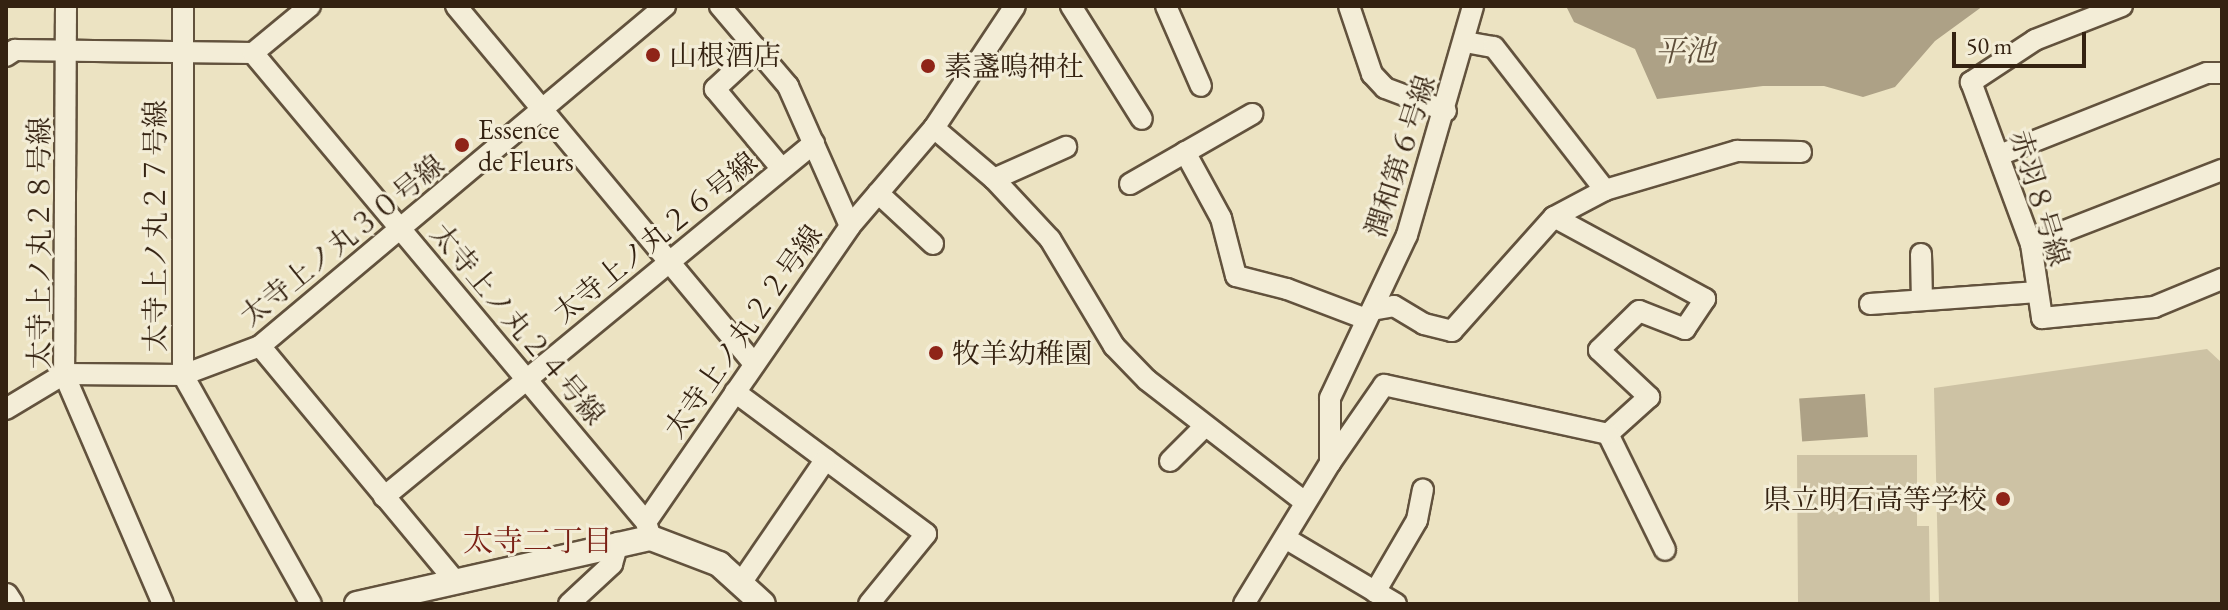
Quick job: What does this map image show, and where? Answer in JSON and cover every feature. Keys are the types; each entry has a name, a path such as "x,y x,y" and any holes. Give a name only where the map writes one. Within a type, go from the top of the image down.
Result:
{"street":[{"name":"太寺上ノ丸２８号線","path":"66,6 64,374 163,604"},
{"name":"太寺上ノ丸２７号線","path":"183,6 183,375 311,604"},
{"path":"9,47 66,52 253,53 310,6"},
{"path":"456,6 754,364"},
{"name":"太寺上ノ丸３０号線","path":"64,374 183,375 260,346 543,112 665,6"},
{"name":"太寺上ノ丸２２号線","path":"648,530 735,392 850,226 788,86 720,6"},
{"path":"850,226 934,128 1015,6"},
{"path":"1071,6 1142,119"},
{"path":"1166,6 1201,86"},
{"path":"1349,6 1372,74 1385,88 1446,111"},
{"name":"潤和第６号線","path":"1330,463 1330,398 1407,235 1446,111 1473,6"},
{"name":"赤羽８号線","path":"2122,6 2035,40 1971,82 2002,154 2031,244 2042,318 2154,307 2222,279"},
{"path":"1465,42 1494,47 1605,190"},
{"path":"758,49 715,89 782,169"},
{"name":"太寺上ノ丸２４号線","path":"253,53 528,379 648,530"},
{"path":"2002,154 2207,73 2222,73"},
{"path":"1130,184 1252,114"},
{"path":"934,128 994,179 1050,239 1114,346 1205,426 1305,502"},
{"name":"太寺上ノ丸２６号線","path":"384,497 814,143"},
{"path":"994,179 1066,147"},
{"path":"1185,152 1221,218 1236,276 1369,314 1394,306 1424,324 1452,331 1554,217 1605,190 1737,151 1801,152"},
{"path":"2031,244 2222,170"},
{"path":"878,193 933,244"},
{"path":"1554,217 1705,299 1685,329 1639,311 1599,350 1649,397 1608,434"},
{"path":"1921,254 1922,300"},
{"path":"1870,304 2038,292"},
{"path":"260,346 454,580"},
{"path":"6,409 64,374"},
{"path":"1244,604 1305,502 1384,385 1608,434"},
{"path":"735,392 926,534 869,604"},
{"path":"1170,461 1205,426"},
{"path":"1608,434 1665,550"},
{"path":"741,583 826,459"},
{"path":"1375,592 1417,520 1423,490"},
{"path":"357,604 618,543 648,530 695,551 741,583 763,604"},
{"path":"1285,538 1396,604"},
{"path":"569,604 612,564 618,543"},
{"path":"6,596 11,604"}],"shaded area":[{"name":"県立明石高等学校","path":"2207,349 2222,363 2222,604 1939,604 1934,388"},
{"path":"1797,455 1917,455 1917,526 1929,526 1930,604 1798,604"}],"water":[{"name":"平池","path":"1566,6 1983,6 1935,41 1895,87 1863,97 1824,86 1763,86 1657,99 1635,49 1574,22"},
{"path":"1865,394 1868,437 1802,441 1799,399"}],"place":[{"name":"山根酒店","path":"653,55"},
{"name":"素盞嗚神社","path":"928,66"},
{"name":"Essence de Fleurs","path":"462,145"},
{"name":"牧羊幼稚園","path":"936,353"},
{"name":"県立明石高等学校","path":"2003,499"}],"district":[{"name":"太寺二丁目","path":"538,541"}]}
